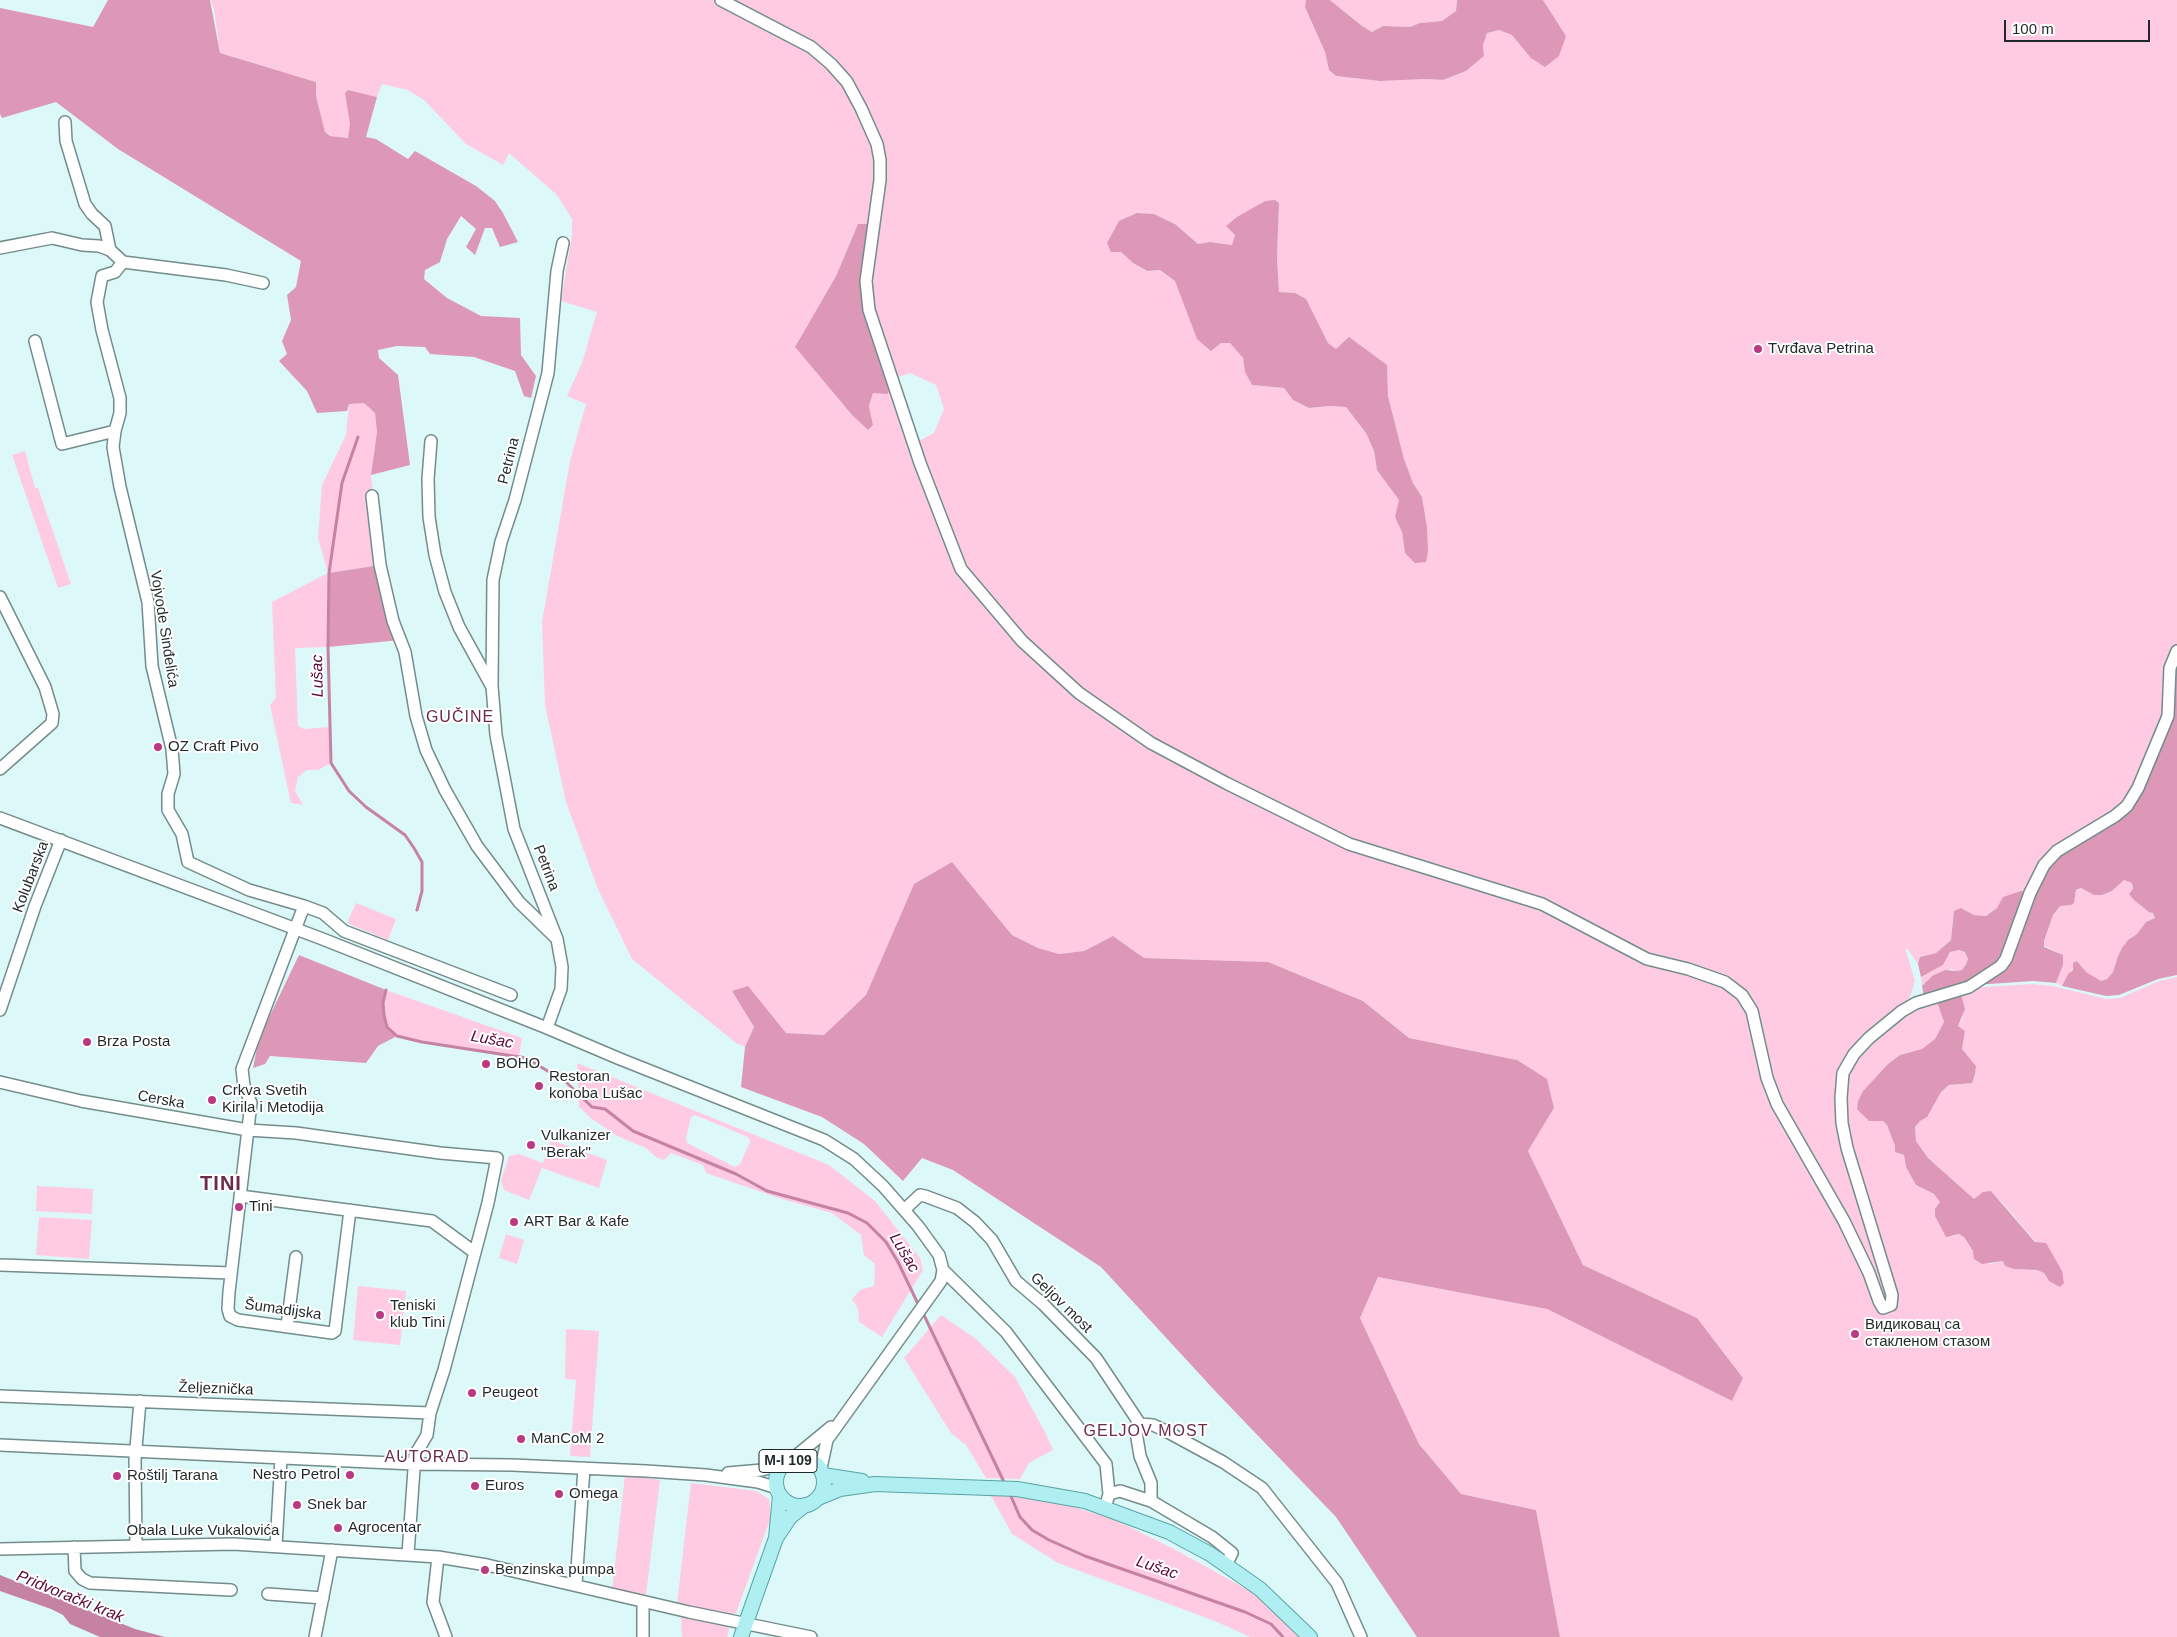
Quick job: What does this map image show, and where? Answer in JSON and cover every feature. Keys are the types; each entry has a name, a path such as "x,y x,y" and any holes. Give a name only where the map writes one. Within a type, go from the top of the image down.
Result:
{"main road":[{"name":"M-I 109","path":"776,1538 779,1491 778,1474 788,1461 807,1459 822,1472 875,1484"},
{"name":"M-I 109","path":"743,1630 776,1538 790,1517 822,1491 822,1472"},
{"name":"M-I 109","path":"779,1491 791,1504 812,1501 840,1489 875,1484 1017,1489 1071,1498 1105,1508 1183,1538 1260,1589 1310,1637"}],"street":[{"path":"721,0 811,47 831,64 847,82 861,108 877,144 880,180 866,281 869,310 920,463 961,569 1022,642 1079,692 1151,743 1226,783 1349,844 1542,904 1647,959 1697,972 1724,982 1742,995 1752,1012 1766,1078 1777,1104 1844,1221 1870,1273 1878,1301 1883,1308 1891,1305 1892,1296 1847,1148 1842,1123 1841,1098 1843,1074 1854,1054 1869,1038 1902,1011 1916,1003 1969,987 2001,966 2006,959 2030,893 2044,865 2057,851 2115,816 2127,806 2138,788 2168,716 2170,668 2177,651"},
{"path":"65,122 66,141 85,204 92,214 105,226 110,250"},
{"path":"0,248 52,238 75,244 100,246 110,250 123,262 226,275 263,284"},
{"name":"Petrina","path":"547,1028 561,988 562,967 557,939 514,829 496,735 492,686 493,580 501,542 515,500 548,373 557,271 563,243"},
{"name":"Vojvode Sinđelića","path":"123,262 115,272 102,276 97,302 102,330 120,398 120,414 113,447 120,487 148,602 152,666 172,749 174,774 168,794 168,810 182,834 186,858 193,865 249,890 304,906"},
{"path":"35,341 62,444 115,431"},
{"name":"Petrina","path":"431,441 428,488 429,517 435,555 445,592 459,627 492,686"},
{"path":"372,496 380,565 393,621 405,652 416,716 426,750 445,790 477,846 519,902 542,927 557,939"},
{"path":"0,597 38,671 52,706 53,714 52,723 0,769"},
{"path":"0,818 295,929 824,1140 854,1159 883,1186 938,1255 943,1270 1006,1332 1106,1464 1110,1494 1105,1508"},
{"name":"Kolubarska","path":"0,1010 35,906 61,840"},
{"path":"0,1265 231,1272 251,1103 244,1086 242,1070 304,906 323,913 344,931 511,995"},
{"name":"Cerska","path":"0,1082 82,1101 248,1130 296,1133 440,1153 498,1158 474,1252"},
{"path":"240,1196 432,1221 474,1252 444,1370 430,1413 427,1435 416,1455 414,1464 408,1554"},
{"name":"Geljov most","path":"904,1210 920,1196 925,1196 957,1208 975,1222 992,1240 1016,1281 1043,1304 1096,1358 1140,1424"},
{"name":"Šumadijska","path":"231,1272 228,1309 230,1316 238,1320 332,1333 335,1331 350,1210"},
{"path":"286,1326 296,1257"},
{"path":"822,1472 827,1440 843,1415 928,1301 941,1281 943,1270"},
{"name":"Željeznička","path":"0,1396 430,1413"},
{"path":"136,1546 136,1451 140,1401"},
{"path":"706,1475 748,1472 788,1461 843,1415"},
{"path":"1151,1502 1151,1483 1140,1456 1137,1438 1136,1429 1140,1424 1153,1425 1164,1430 1223,1462 1262,1488 1337,1583 1361,1637"},
{"path":"0,1445 414,1464 584,1468 706,1475 758,1482 779,1491"},
{"path":"276,1546 281,1458"},
{"path":"576,1584 584,1468"},
{"path":"1110,1494 1120,1490 1151,1502 1212,1537 1232,1553 1226,1565"},
{"name":"Obala Luke Vukalovića","path":"0,1549 233,1544 438,1557 487,1565 576,1584 743,1630 811,1637"},
{"path":"74,1547 75,1571 82,1579 90,1583 231,1590"},
{"path":"315,1637 332,1550"},
{"path":"438,1557 433,1602 446,1637"},
{"path":"268,1594 323,1598"},
{"path":"643,1602 643,1637"}],"shaded area":[{"path":"108,0 210,0 220,53 316,82 316,96 325,132 330,136 348,138 350,124 345,93 348,90 377,97 366,137 376,139 408,159 415,151 476,186 495,201 518,242 500,247 492,228 485,228 475,255 466,247 476,229 461,216 447,239 440,262 425,270 424,279 447,298 481,316 520,318 521,355 536,376 531,398 524,396 515,371 474,357 430,354 425,347 397,346 378,350 379,358 398,375 410,465 371,475 377,432 375,413 364,403 349,404 347,411 317,413 307,391 279,361 287,354 282,341 291,320 287,295 296,287 301,261 118,149 56,102 2,118 0,114 0,8 93,27"},
{"path":"211,0 718,0 810,49 845,83 879,160 872,224 858,224 836,276 795,347 852,415 868,430 873,425 869,406 873,393 891,383 960,570 1021,642 1150,745 1349,845 1542,906 1610,942 1724,983 1751,1012 1765,1079 1877,1301 1890,1308 1848,1148 1843,1085 1855,1055 1911,1009 1936,999 1944,1022 1935,1039 1922,1049 1900,1055 1888,1064 1863,1091 1876,1120 1883,1121 1887,1125 1895,1146 1895,1152 1904,1155 1906,1167 1916,1185 1934,1194 1941,1202 1953,1236 1959,1234 1964,1237 1973,1251 1989,1264 2003,1261 2014,1269 2037,1270 2044,1273 2049,1281 2036,1242 1991,1191 1974,1199 1928,1158 1916,1141 1915,1127 1941,1092 1949,1085 1972,1083 1975,1074 1976,1066 1962,1049 1965,1031 1958,1026 1963,1017 1957,992 1968,988 2032,984 2053,986 2106,999 2120,998 2159,981 2177,977 2177,1637 1560,1637 1536,1510 1461,1494 1419,1444 1360,1318 1378,1277 1547,1309 1732,1401 1743,1378 1697,1318 1583,1265 1528,1151 1554,1108 1517,1060 1409,1038 1363,1001 1268,962 1144,958 1113,936 1084,951 1059,954 1038,948 1012,935 952,862 914,884 866,995 824,1035 786,1033 732,991 754,1027 745,1047 736,1043 632,959 598,889 566,802 545,705 542,622 570,461 586,404 567,396 582,363 597,312 561,301 572,235 572,219 557,195 509,153 503,165 466,144 424,100 408,90 382,84 377,97 348,90 350,125 348,138 330,136 325,132 316,96 316,82 220,53"},
{"path":"724,0 1306,0 1305,7 1325,52 1329,70 1336,76 1381,81 1443,80 1466,71 1484,56 1483,45 1487,33 1499,30 1512,35 1566,36 1543,0 2177,0 2177,649 2167,716 2126,805 2028,893 1997,908 1986,916 1974,915 1961,908 1953,919 1951,940 1936,953 1920,957 1918,964 1907,948 1906,951 1915,981 1909,1000 1902,1011 1853,1053 1840,1098 1891,1296 1887,1306 1778,1104 1743,994 1648,958 1543,903 1350,843 1152,742 1080,692 1023,641 962,568 915,443 934,433 944,409 936,385 910,373 893,379 883,352 867,281 881,160 832,63","holes":["1265,201 1279,203 1277,258 1279,292 1295,293 1328,343 1336,350 1341,346 1387,365 1388,396 1404,459 1413,483 1422,497 1427,527 1405,553 1402,532 1396,517 1400,500 1377,470 1374,451 1366,433 1346,407 1309,408 1293,400 1284,388 1252,385 1245,372 1243,358 1230,343 1221,343 1182,298 1175,281 1160,270 1146,271 1121,252 1137,213 1154,214 1175,224 1198,244 1210,242 1232,245 1235,235 1226,226"]},
{"path":"1306,0 1330,0 1372,32 1383,26 1410,27 1420,23 1442,21 1456,11 1457,0 1543,0 1566,36 1559,56 1545,67 1531,58 1512,35 1499,30 1487,33 1483,45 1484,56 1466,71 1443,80 1380,81 1336,76 1329,70 1325,52 1305,7"},
{"path":"1330,0 1457,0 1456,11 1442,21 1420,23 1410,27 1383,26 1372,32"},
{"path":"1275,200 1279,203 1277,258 1279,292 1295,293 1306,299 1328,343 1336,349 1349,337 1387,365 1388,396 1404,459 1413,483 1422,497 1427,527 1428,552 1426,562 1415,563 1405,553 1402,532 1395,517 1399,500 1377,470 1374,451 1366,433 1346,407 1309,408 1293,400 1284,388 1252,385 1245,372 1243,358 1230,343 1221,343 1211,351 1197,339 1175,281 1160,270 1147,271 1133,263 1121,252 1111,252 1107,243 1119,221 1137,213 1154,214 1175,224 1198,244 1210,242 1232,245 1235,235 1226,226 1237,217 1265,201"},
{"path":"858,224 872,224 865,281 891,383 888,394 873,393 869,406 873,425 868,430 852,415 795,347 836,276"},
{"path":"364,403 375,413 377,432 371,475 380,565 329,573 328,647 295,648 298,726 304,729 330,727 331,763 318,770 307,770 298,777 295,791 303,805 291,803 270,705 276,698 272,602 328,573 318,538 322,485 346,435 349,404"},
{"path":"25,451 35,488 38,488 71,584 58,588 12,455"},
{"path":"380,565 400,640 328,647 329,573"},
{"path":"2177,653 2177,975 2158,979 2119,995 2106,996 2062,986 2068,974 2073,970 2073,963 2077,961 2086,972 2101,981 2107,979 2113,972 2118,956 2128,940 2137,934 2146,922 2155,918 2153,913 2149,912 2129,894 2133,889 2132,883 2124,880 2112,891 2102,895 2094,895 2081,888 2076,890 2074,903 2060,906 2053,915 2044,941 2044,947 2063,955 2063,965 2056,983 2033,981 1974,985 2002,967 2045,866 2115,816 2151,763"},
{"path":"952,862 1012,935 1038,948 1059,954 1084,951 1113,936 1144,958 1268,962 1363,1001 1409,1038 1517,1060 1547,1079 1554,1108 1528,1151 1583,1265 1697,1318 1743,1378 1732,1401 1547,1309 1378,1277 1360,1318 1419,1444 1461,1494 1536,1510 1560,1637 1417,1637 1336,1517 1217,1393 1101,1267 953,1170 922,1158 903,1181 864,1144 822,1117 741,1087 745,1047 754,1027 732,991 748,986 786,1033 824,1035 866,995 914,884"},
{"path":"2124,880 2132,883 2134,900 2153,913 2155,918 2146,922 2137,935 2128,940 2118,956 2113,972 2107,979 2101,981 2085,972 2077,961 2062,986 2056,983 2063,965 2057,952 2044,946 2053,915 2060,906 2074,903 2076,891 2081,888 2095,895 2102,895 2112,891"},
{"path":"2021,891 2028,893 2005,959 1970,985 1924,997 1922,986 1932,976 1945,970 1962,970 1968,959 1965,952 1959,950 1950,952 1943,965 1921,977 1918,964 1920,957 1936,953 1951,940 1954,911 1961,908 1974,915 1986,916 1997,908 2003,897"},
{"path":"356,903 396,919 388,940 347,923"},
{"path":"1959,950 1965,952 1968,959 1962,970 1956,971 1951,969 1932,976 1922,986 1921,977 1943,965 1950,952"},
{"path":"299,955 386,990 383,1003 384,1015 387,1027 397,1036 378,1046 366,1063 270,1056 265,1064 253,1068 259,1038"},
{"path":"386,990 522,1038 519,1057 422,1042 397,1036 387,1027 384,1015 383,1003"},
{"path":"1957,992 1962,998 1965,1009 1958,1026 1965,1031 1962,1049 1976,1066 1975,1074 1972,1083 1949,1085 1941,1092 1927,1117 1915,1127 1916,1141 1928,1158 1974,1199 1983,1192 1991,1191 2035,1242 2046,1243 2062,1271 2064,1283 2060,1287 2049,1281 2044,1273 2037,1270 2014,1269 2005,1266 2003,1261 1982,1264 1974,1259 1973,1251 1964,1237 1959,1234 1946,1237 1935,1216 1935,1209 1940,1202 1934,1194 1916,1185 1906,1167 1904,1155 1895,1152 1895,1146 1887,1125 1883,1121 1869,1121 1857,1109 1858,1101 1863,1091 1888,1064 1900,1055 1922,1049 1935,1039 1944,1022 1936,999"},
{"path":"577,1063 829,1165 875,1201 920,1258 923,1270 882,1337 859,1322 858,1309 852,1299 860,1290 874,1286 875,1264 864,1255 861,1235 832,1213 782,1199 706,1173 703,1165 671,1153 664,1160 656,1157 646,1148 617,1136 592,1119 579,1107","holes":["695,1115 748,1137 750,1142 740,1164 735,1167 687,1143 686,1138 691,1117"]},
{"path":"551,1140 607,1160 599,1188 542,1168 529,1200 504,1190 501,1181 509,1156 519,1154 543,1163"},
{"path":"37,1186 93,1189 92,1214 36,1211"},
{"path":"39,1217 92,1220 89,1259 36,1255"},
{"path":"506,1234 524,1240 517,1264 499,1258"},
{"name":"Teniski klub Tini","path":"358,1286 406,1291 400,1345 353,1340"},
{"path":"941,1315 976,1339 1015,1377 1046,1434 1053,1450 1029,1463 1020,1479 986,1478 966,1445 951,1433 904,1358"},
{"path":"566,1329 599,1331 590,1457 570,1456 576,1380 565,1379"},
{"path":"625,1475 660,1480 646,1595 612,1591"},
{"path":"691,1483 756,1491 769,1499 771,1517 736,1613 729,1616 677,1604"},
{"path":"990,1494 1046,1499 1111,1518 1174,1549 1250,1591 1288,1623 1300,1637 1250,1637 1215,1621 1058,1563 1012,1534"},
{"path":"0,1575 135,1629 165,1637 100,1637 70,1624 63,1615 51,1609 0,1591"},
{"path":"681,1614 726,1625 729,1629 727,1637 682,1637"}],"waterway":[{"name":"Lušac","path":"358,437 342,483 329,573 328,647 331,763 349,791 366,807 405,835 414,848 422,862 422,891 417,910"},
{"name":"Lušac","path":"386,990 383,1003 384,1015 387,1027 397,1036 422,1042 526,1058 566,1082 592,1107 605,1109 633,1131 736,1174 767,1191 848,1213 867,1223 886,1242 919,1306"},
{"name":"Lušac","path":"922,1311 1005,1484"},
{"name":"Lušac","path":"1010,1494 1020,1517 1032,1530 1049,1540 1085,1556 1245,1612 1271,1624 1283,1637"}],"place":[{"name":"Tvrđava Petrina","path":"1758,349"},
{"name":"OZ Craft Pivo","path":"158,747"},
{"name":"Brza Posta","path":"87,1042"},
{"name":"BOHO","path":"486,1064"},
{"name":"Restoran konoba Lušac","path":"539,1086"},
{"name":"Crkva Svetih Kirila i Metodija","path":"212,1100"},
{"name":"Vulkanizer \"Berak\"","path":"531,1145"},
{"name":"Tini","path":"239,1207"},
{"name":"ART Bar & Кafe","path":"514,1222"},
{"name":"Teniski klub Tini","path":"380,1315"},
{"name":"Видиковац са стакленом стазом","path":"1855,1334"},
{"name":"Peugeot","path":"472,1393"},
{"name":"ManCoM 2","path":"521,1439"},
{"name":"Nestro Petrol","path":"350,1475"},
{"name":"Roštilj Tarana","path":"117,1476"},
{"name":"Euros","path":"475,1486"},
{"name":"Omega","path":"559,1494"},
{"name":"Snek bar","path":"297,1505"},
{"name":"Agrocentar","path":"338,1528"},
{"name":"Benzinska pumpa","path":"485,1570"}],"district":[{"name":"GUČINE","path":"460,718"},
{"name":"TINI","path":"221,1184"},
{"name":"GELJOV MOST","path":"1146,1432"},
{"name":"AUTORAD","path":"427,1458"}],"water label":[{"name":"Pridvorački krak","path":"70,1597"}]}
